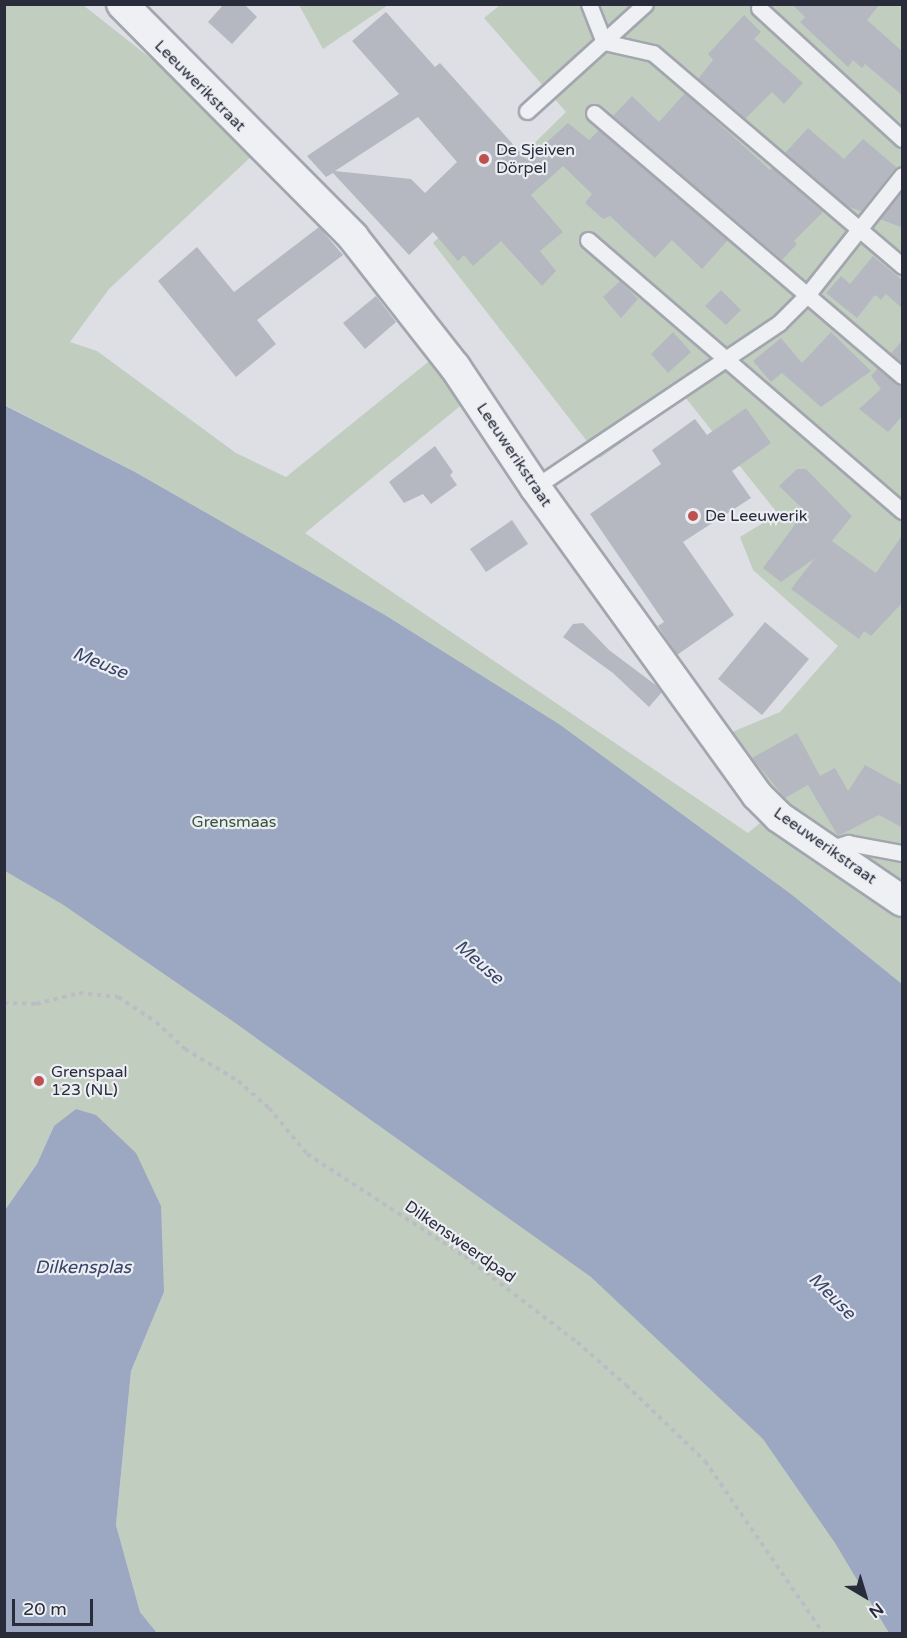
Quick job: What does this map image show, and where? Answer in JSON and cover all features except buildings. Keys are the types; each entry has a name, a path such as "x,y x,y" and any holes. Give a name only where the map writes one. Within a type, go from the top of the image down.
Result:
{"street":[{"name":"Leeuwerikstraat","path":"122,4 353,237 455,367 535,487 757,795 779,817 903,901"}],"lane":[{"path":"589,4 604,42"},
{"path":"527,111 645,4"},
{"path":"759,8 903,139"},
{"path":"604,42 653,53 903,266"},
{"path":"594,113 903,376"},
{"path":"535,487 725,361 779,322 807,295 903,175"},
{"path":"588,240 725,361 903,511"},
{"path":"829,849 848,843 903,853"}],"path":[{"name":"Dilkensweerdpad","path":"4,1003 36,1004 79,993 118,998 156,1022 185,1049 238,1081 269,1108 307,1154 464,1256 577,1342 626,1385 705,1461 824,1634"}],"green space":[{"path":"4,5 83,5 182,83 253,155 109,289 70,342 97,351 236,453 286,477 433,358 465,402 305,533 748,833 766,818 902,911 902,984 791,894 559,724 385,615 135,472 5,405"},
{"path":"299,5 388,5 323,49"},
{"path":"500,5 902,5 902,895 773,806 725,735 780,712 838,646 753,570 740,537 778,514 685,397 600,458 433,243 566,112 484,18"},
{"path":"5,596 309,662 902,1633 157,1633 140,1612 116,1525 131,1371 164,1292 54,1126 37,1164 5,1210"}],"water":[{"name":"Grensmaas","path":"4,405 135,472 385,615 559,724 791,894 902,984 902,1633 889,1633 835,1543 763,1439 591,1277 231,1020 62,904 5,871"},
{"name":"Dilkensplas","path":"76,1109 96,1115 136,1153 161,1206 164,1292 131,1371 116,1525 140,1612 157,1633 5,1633 5,1210 37,1164 54,1126"}],"place":[{"name":"De Sjeiven Dörpel","path":"484,159"},
{"name":"De Leeuwerik","path":"693,516"},
{"name":"Grenspaal 123 (NL)","path":"39,1081"}],"water label":[{"name":"Meuse","path":"100,663"},
{"name":"Meuse","path":"479,962"},
{"name":"Meuse","path":"832,1296"}]}
